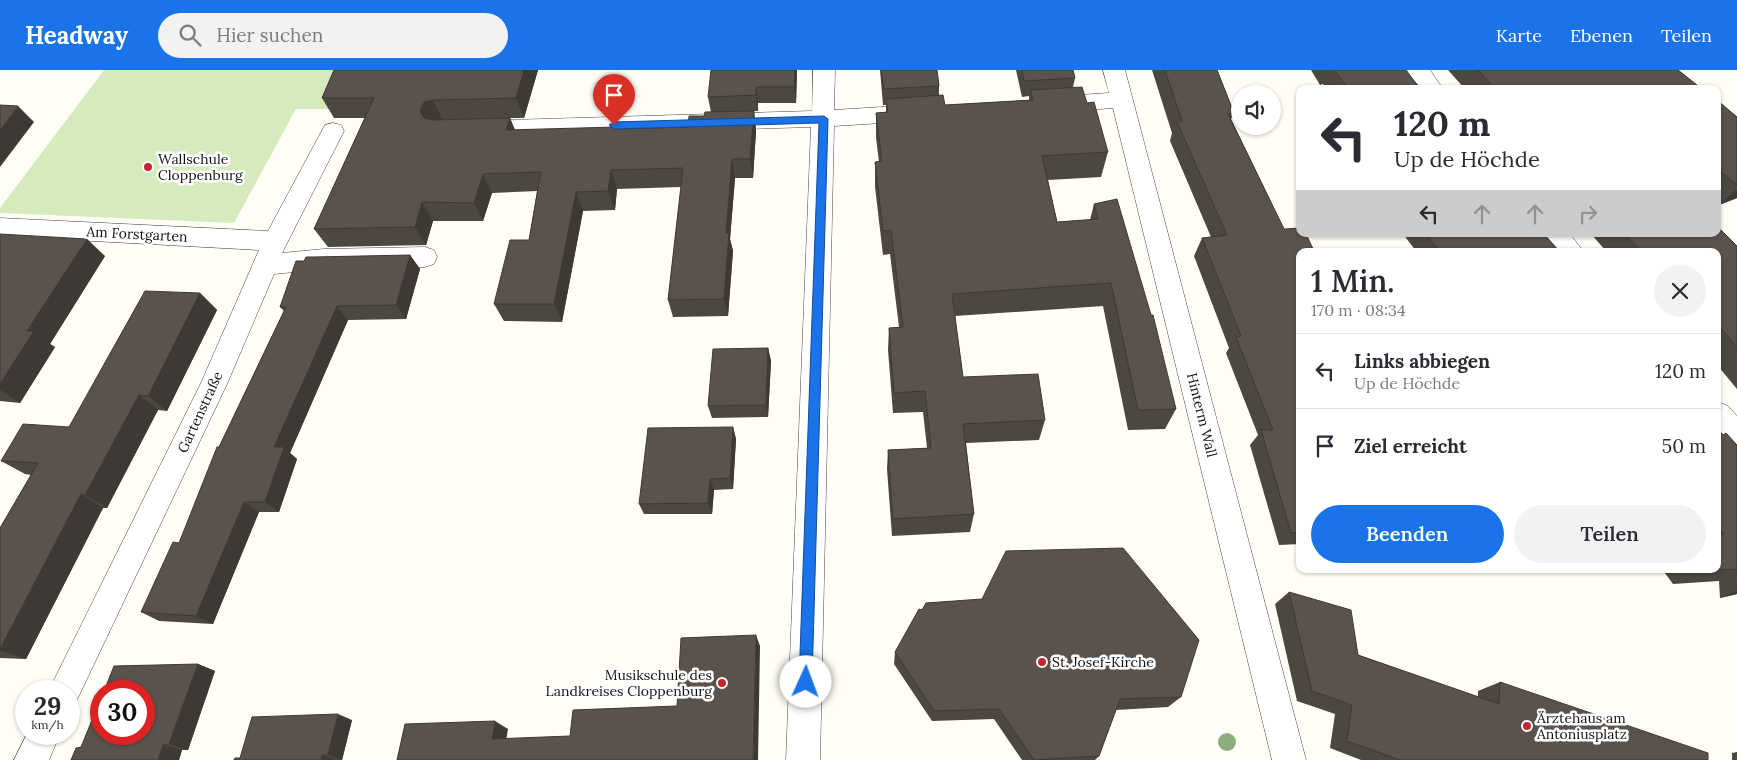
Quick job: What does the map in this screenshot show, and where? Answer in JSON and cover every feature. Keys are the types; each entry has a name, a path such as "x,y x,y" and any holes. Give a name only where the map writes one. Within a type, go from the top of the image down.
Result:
{"street":[{"path":"803,760 824,70"},
{"name":"Hinterm Wall","path":"1114,70 1289,760"},
{"path":"1418,70 1429,85"},
{"path":"1033,106 1122,100"},
{"path":"452,130 824,119 933,112"},
{"name":"Gartenstraße","path":"70,680 214,384 270,253 333,132"},
{"name":"Am Forstgarten","path":"0,227 324,259 426,257"},
{"path":"1559,237 1568,248"},
{"path":"1721,417 1737,436"},
{"path":"31,760 38,745"}],"green space":[{"name":"Wallschule Cloppenburg","path":"104,70 355,70 338,109 296,109 234,223 0,213 0,208"}],"building":[{"path":"334,70 524,70 516,98 433,100 424,102 420,111 424,118 432,120 510,118 506,130 688,127 689,116 704,116 705,112 754,111 750,159 732,159 726,233 729,233 724,299 668,300 683,168 611,170 608,191 576,192 554,304 494,304 510,240 529,240 541,172 483,174 474,203 422,202 415,227 314,229 374,98 322,98"},
{"path":"711,70 795,70 794,87 756,87 756,95 708,97"},
{"path":"881,70 937,70 939,86 884,89"},
{"path":"1022,70 1073,70 1075,78 1024,81"},
{"path":"1165,70 1217,70 1231,105 1231,114 1228,114 1231,120 1231,135 1238,135 1284,229 1296,228 1296,237 1307,237 1313,248 1296,248 1296,532 1291,533 1261,430 1273,430 1236,337 1241,336 1202,238 1227,235 1177,122 1182,121"},
{"path":"1334,70 1405,70 1418,85 1346,85"},
{"path":"1478,70 1678,70 1697,85 1491,85"},
{"path":"1082,87 1087,103 1094,102 1108,152 1042,156 1057,222 1098,219 1094,204 1117,199 1151,315 1153,315 1176,409 1138,410 1111,283 952,294 963,377 1038,374 1045,420 963,424 974,514 893,519 888,450 931,448 925,391 894,393 889,328 903,327 891,230 883,231 875,162 882,161 876,113 888,112 886,99 943,95 945,105 1033,100 1030,90"},
{"path":"1721,104 1737,117 1737,185 1721,172"},
{"path":"0,105 18,106 0,130"},
{"path":"1721,230 1737,246 1737,347 1721,328 1721,248 1638,248 1628,237 1721,237"},
{"path":"0,234 87,239 27,331 34,331 0,384"},
{"path":"1428,237 1547,237 1556,248 1437,248"},
{"path":"410,255 396,305 337,306 274,447 284,447 265,502 244,502 196,616 141,612 173,542 179,543 217,447 219,447 286,307 280,307 296,261 304,261 306,257"},
{"path":"145,291 200,293 148,396 139,395 85,495 81,494 0,649 0,528 38,463 1,461 23,424 69,427"},
{"path":"768,348 766,405 708,406 713,349"},
{"path":"733,427 730,478 710,479 708,503 639,504 648,428"},
{"path":"1721,433 1723,435 1726,433 1737,445 1737,569 1721,570 1721,535 1724,534 1721,530"},
{"name":"St. Josef-Kirche","path":"1123,548 1199,640 1181,697 1120,699 1099,756 1034,760 999,709 934,711 895,652 919,609 922,610 926,603 982,599 1006,551"},
{"path":"1289,592 1351,610 1358,655 1499,704 1500,682 1708,753 1708,760 1400,760 1347,741 1352,705 1312,691"},
{"name":"Musikschule des Landkreises Cloppenburg","path":"756,635 753,760 397,760 405,724 495,721 492,739 570,736 573,710 677,706 681,638"},
{"path":"198,664 169,744 163,745 158,760 71,760 76,748 81,747 90,725 90,745 155,745 155,680 108,680 114,666"},
{"path":"338,714 328,755 322,755 321,760 234,760 235,758 240,758 252,717"}],"place":[{"name":"Wallschule Cloppenburg","path":"148,167"},
{"name":"St. Josef-Kirche","path":"1042,662"},
{"name":"Musikschule des Landkreises Cloppenburg","path":"722,683"},
{"name":"Ärztehaus am Antoniusplatz","path":"1527,726"}],"route":[{"path":"614,125 824,119 806,682"}]}
